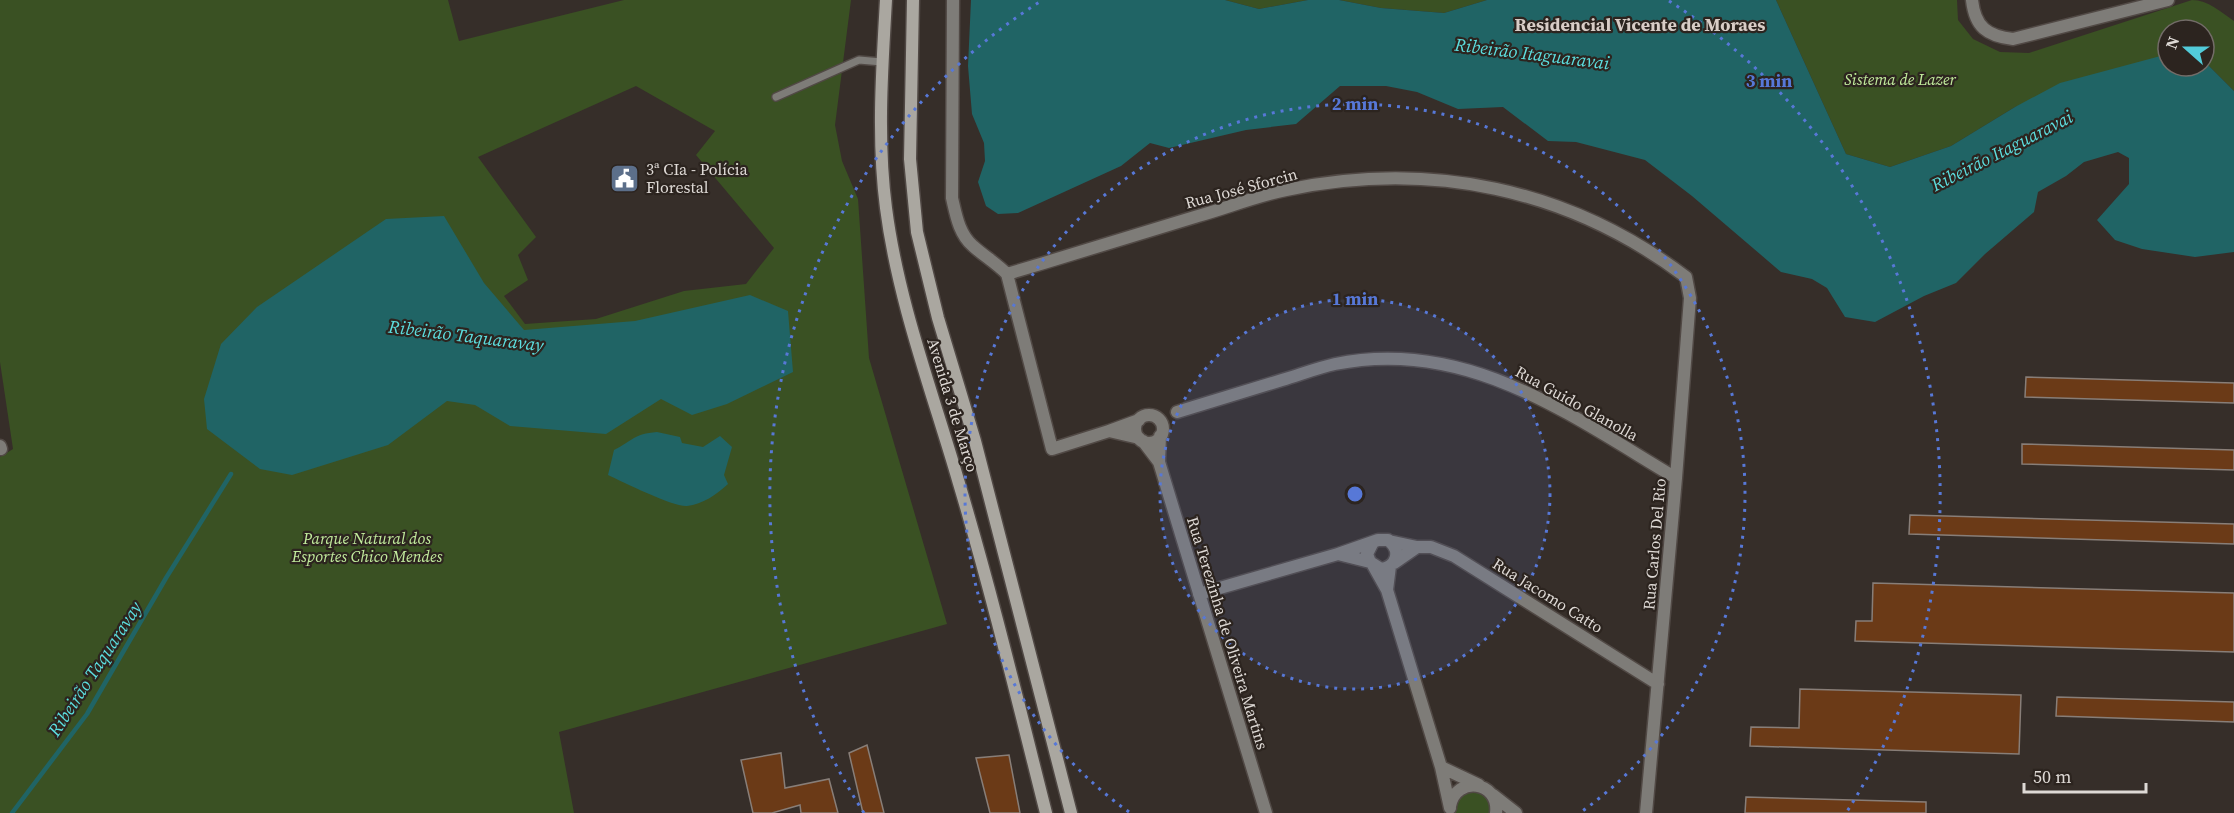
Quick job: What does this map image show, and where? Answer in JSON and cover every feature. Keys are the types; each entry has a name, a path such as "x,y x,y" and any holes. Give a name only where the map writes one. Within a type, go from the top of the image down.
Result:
{"main road":[{"name":"Avenida 3 de Março","path":"886,0 882,63 882,146 886,207 893,249 912,324 975,537 1046,813"},
{"name":"Avenida 3 de Março","path":"913,0 910,159 917,232 938,318 975,441 1071,813"}],"street":[{"path":"953,0 952,198 956,216 966,238 1007,274 1052,449 1109,431 1139,420 1143,416 1157,417 1162,424 1161,434"},
{"path":"1972,0 1975,18 1983,29 1998,37 2013,39 2168,0"},
{"name":"Rua José Sforcin","path":"1007,274 1285,190 1359,179 1405,178 1443,180 1481,186 1529,197 1574,212 1617,232 1686,277"},
{"name":"Rua Carlos Del Rio","path":"1646,813 1690,298 1686,277"},
{"name":"Rua Guido Glanolla","path":"1152,415 1177,412 1335,364 1392,359 1433,362 1470,369 1513,385 1544,400 1676,478"},
{"path":"1109,431 1154,441 1177,412"},
{"path":"1139,420 1135,429 1141,439"},
{"name":"Rua Terezinha de Oliveira Martins","path":"1161,434 1159,462 1266,813"},
{"name":"Rua Terezinha de Oliveira Martins","path":"1141,439 1159,462"},
{"path":"1199,594 1338,554 1378,540 1388,540 1396,548 1396,558 1392,565 1387,590"},
{"name":"Rua Jacomo Catto","path":"1388,540 1417,547 1431,547 1454,556 1658,684"},
{"path":"1373,542 1367,554 1387,590 1441,767 1450,810"},
{"path":"1338,554 1381,569 1392,565 1417,547"},
{"path":"1441,767 1479,785 1516,813"},
{"path":"1450,810 1454,796 1459,790 1465,786 1479,785"},
{"path":"1492,794 1496,813"}],"lane":[{"path":"776,98 859,60 882,63"}],"green space":[{"name":"Parque Natural dos Esportes Chico Mendes","path":"0,0 448,0 459,41 624,0 851,0 835,125 842,161 858,199 869,358 947,624 559,732 574,813 0,813 0,457 13,449 0,362","holes":["636,86 715,131 696,155 774,248 746,284 684,291 596,319 525,324 504,296 528,280 518,255 536,237 478,157"]},
{"path":"1225,0 1308,0 1259,9"},
{"path":"1339,0 1487,0 1444,13 1381,8"},
{"name":"Sistema de Lazer","path":"1776,0 1957,0 1958,20 1973,39 2000,52 2029,53 2192,0 2214,7 2234,21 2234,91 2216,73 2216,18 2156,18 2156,58 2015,107 1951,146 1890,167 1846,154"},
{"path":"1469,790 1487,795 1491,803 1491,813 1455,813 1455,803"}],"water":[{"name":"Ribeirão Itaguaravai","path":"971,0 1225,0 1259,9 1308,0 1339,0 1381,8 1444,13 1487,0 1776,0 1846,154 1890,167 1951,146 2060,83 2156,57 2156,78 2216,78 2216,73 2234,91 2234,252 2195,257 2142,249 2115,240 2097,220 2129,184 2129,158 2118,152 2084,162 2066,176 2038,192 2034,212 1985,254 1956,283 1924,296 1875,322 1845,317 1827,288 1812,279 1781,272 1692,196 1645,160 1576,142 1548,141 1503,107 1458,109 1417,92 1386,86 1340,86 1296,124 1246,130 1169,148 1150,143 1121,166 1018,213 998,214 986,206 978,182 985,161 984,143 972,114 968,66"},
{"path":"444,216 484,283 524,330 635,321 750,295 788,311 793,372 727,404 692,415 661,399 606,434 510,426 475,405 447,401 388,445 292,475 260,469 207,429 204,399 221,344 257,307 386,219"},
{"path":"657,432 680,437 682,443 703,447 720,436 732,447 724,475 728,484 709,498 687,506 660,498 608,475 614,450 638,436"}],"building":[{"path":"2026,377 2234,383 2234,403 2025,397"},
{"path":"2022,444 2234,450 2234,470 2022,464"},
{"path":"1910,515 2234,524 2234,544 1909,534"},
{"path":"1873,583 2234,593 2234,652 1855,641 1856,621 1872,621"},
{"path":"1800,689 2021,695 2019,754 1750,746 1751,727 1799,728"},
{"path":"2057,697 2234,702 2234,722 2056,716"},
{"path":"867,745 884,813 863,813 849,753"},
{"path":"781,753 785,788 829,779 838,813 801,813 800,805 772,813 753,813 741,760"},
{"path":"1009,755 1020,813 990,813 976,758"},
{"path":"1746,797 1926,802 1926,813 1745,813"}],"waterway":[{"name":"Ribeirão Taquaravay","path":"12,813 87,714 166,578 231,474"}],"place":[{"name":"3ª CIa - Polícia Florestal","path":"625,178"}],"district":[{"name":"Residencial Vicente de Moraes","path":"1640,25"}]}
